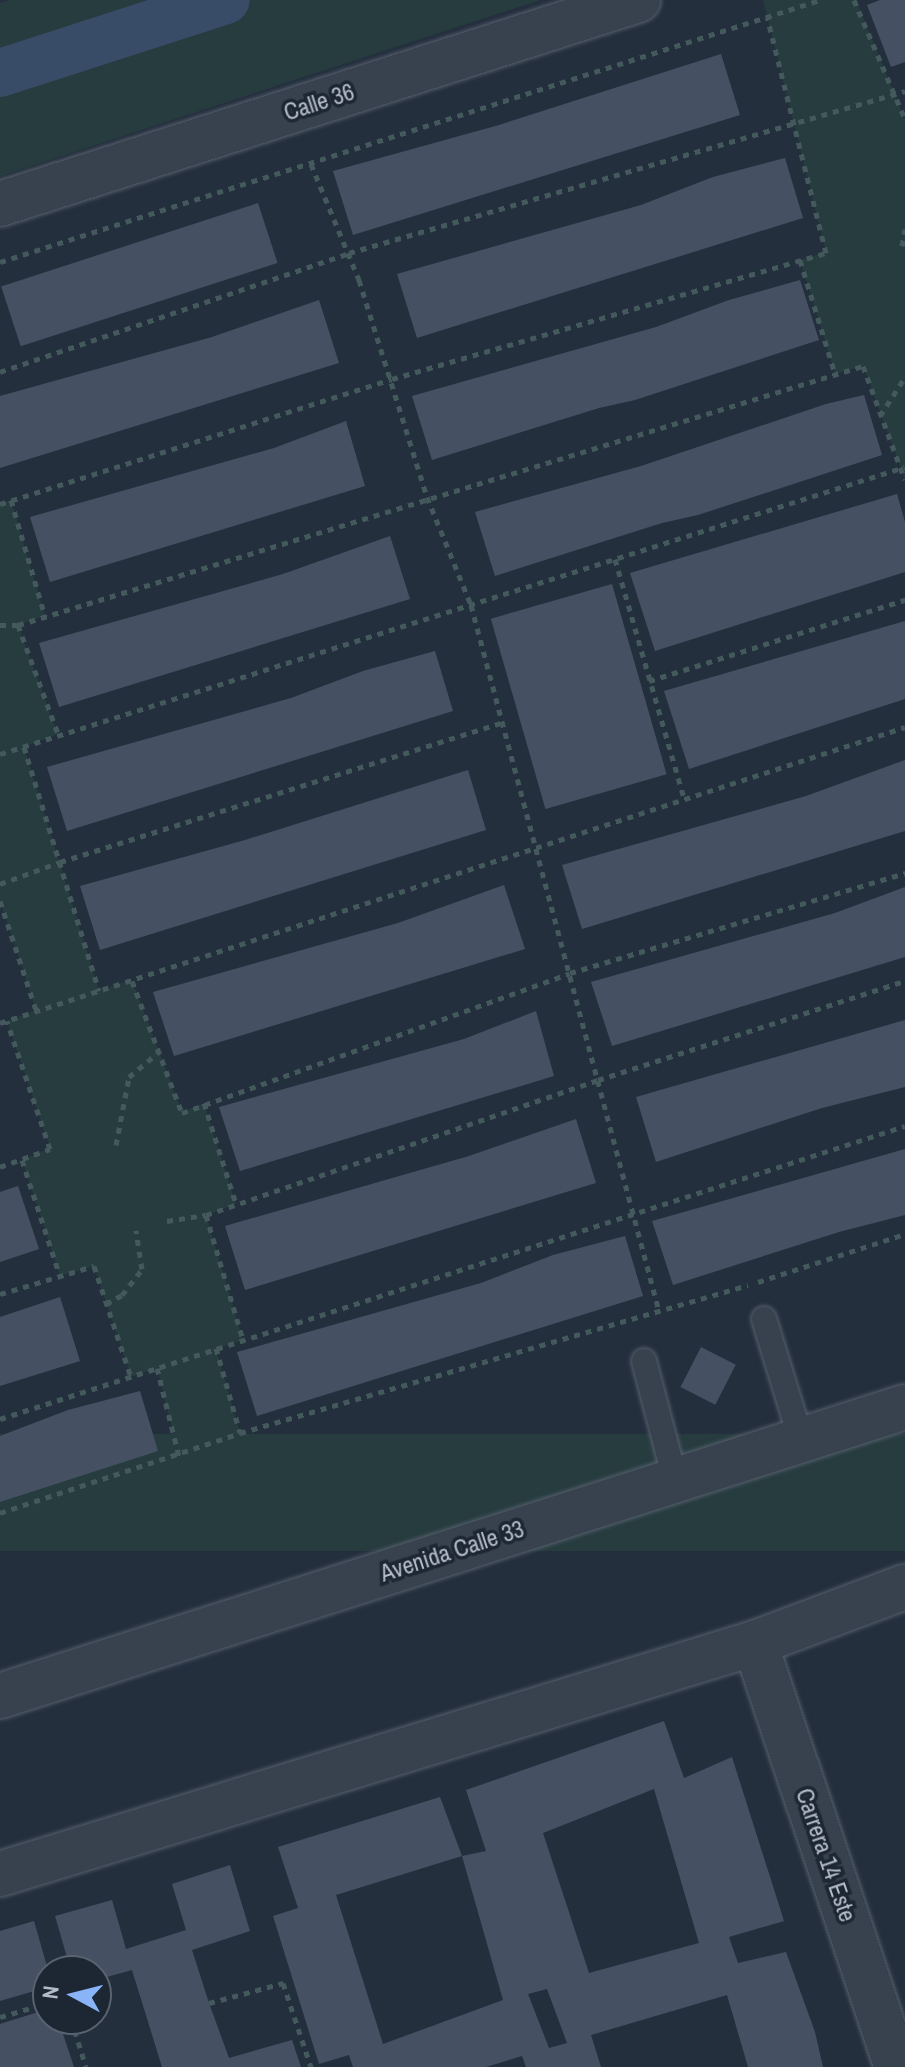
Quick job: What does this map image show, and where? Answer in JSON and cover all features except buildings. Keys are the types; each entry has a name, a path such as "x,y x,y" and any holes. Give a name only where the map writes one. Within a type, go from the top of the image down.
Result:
{"street":[{"name":"Calle 36","path":"0,204 638,0"},
{"name":"Avenida Calle 33","path":"0,1696 905,1407"},
{"path":"0,1874 755,1643 905,1587"},
{"name":"Carrera 14 Este","path":"755,1643 897,2067"}],"lane":[{"path":"764,1319 801,1439"},
{"path":"644,1361 675,1479"}],"path":[{"path":"0,262 820,0"},
{"path":"854,0 905,119"},
{"path":"0,504 392,379 826,253 767,17"},
{"path":"0,372 349,253 905,91"},
{"path":"311,164 349,253 392,379 427,497 471,605 659,1311"},
{"path":"902,246 905,229"},
{"path":"800,260 835,374"},
{"path":"0,625 18,625 427,497 863,366 905,480"},
{"path":"880,416 905,377"},
{"path":"0,754 902,468"},
{"path":"11,500 45,616"},
{"path":"615,559 684,798"},
{"path":"649,681 905,600"},
{"path":"18,625 58,734"},
{"path":"0,884 60,862 503,722"},
{"path":"0,1167 50,1149 3,1022 905,727"},
{"path":"24,747 99,991"},
{"path":"132,980 182,1113 570,973 905,873"},
{"path":"0,901 36,1010"},
{"path":"167,1221 206,1215 598,1080 905,981"},
{"path":"116,1145 129,1077 159,1052"},
{"path":"204,1103 236,1204"},
{"path":"0,1419 905,1126"},
{"path":"22,1160 60,1276"},
{"path":"206,1215 243,1340"},
{"path":"106,1304 122,1295 142,1269 136,1230"},
{"path":"0,1513 179,1456 240,1433 659,1311 905,1234"},
{"path":"0,1294 94,1266 131,1377"},
{"path":"216,1348 240,1433"},
{"path":"157,1368 179,1456"},
{"path":"209,2003 283,1983 311,2067"},
{"path":"0,2017 32,2008"},
{"path":"76,2035 86,2067"}],"green space":[{"path":"9,0 541,0 0,176 0,3"},
{"path":"763,0 856,0 905,119 905,480 863,366 835,374 800,260 826,252"},
{"path":"11,500 45,616 18,625 58,734 24,747 99,990 132,980 182,1112 204,1103 236,1204 206,1215 243,1340 216,1349 240,1433 179,1456 157,1368 131,1377 94,1266 60,1276 22,1160 50,1148 7,1021 36,1010 0,901 0,504"},
{"path":"0,1434 905,1434 905,1551 0,1551"}],"waterway":[{"path":"0,73 226,0"}]}
